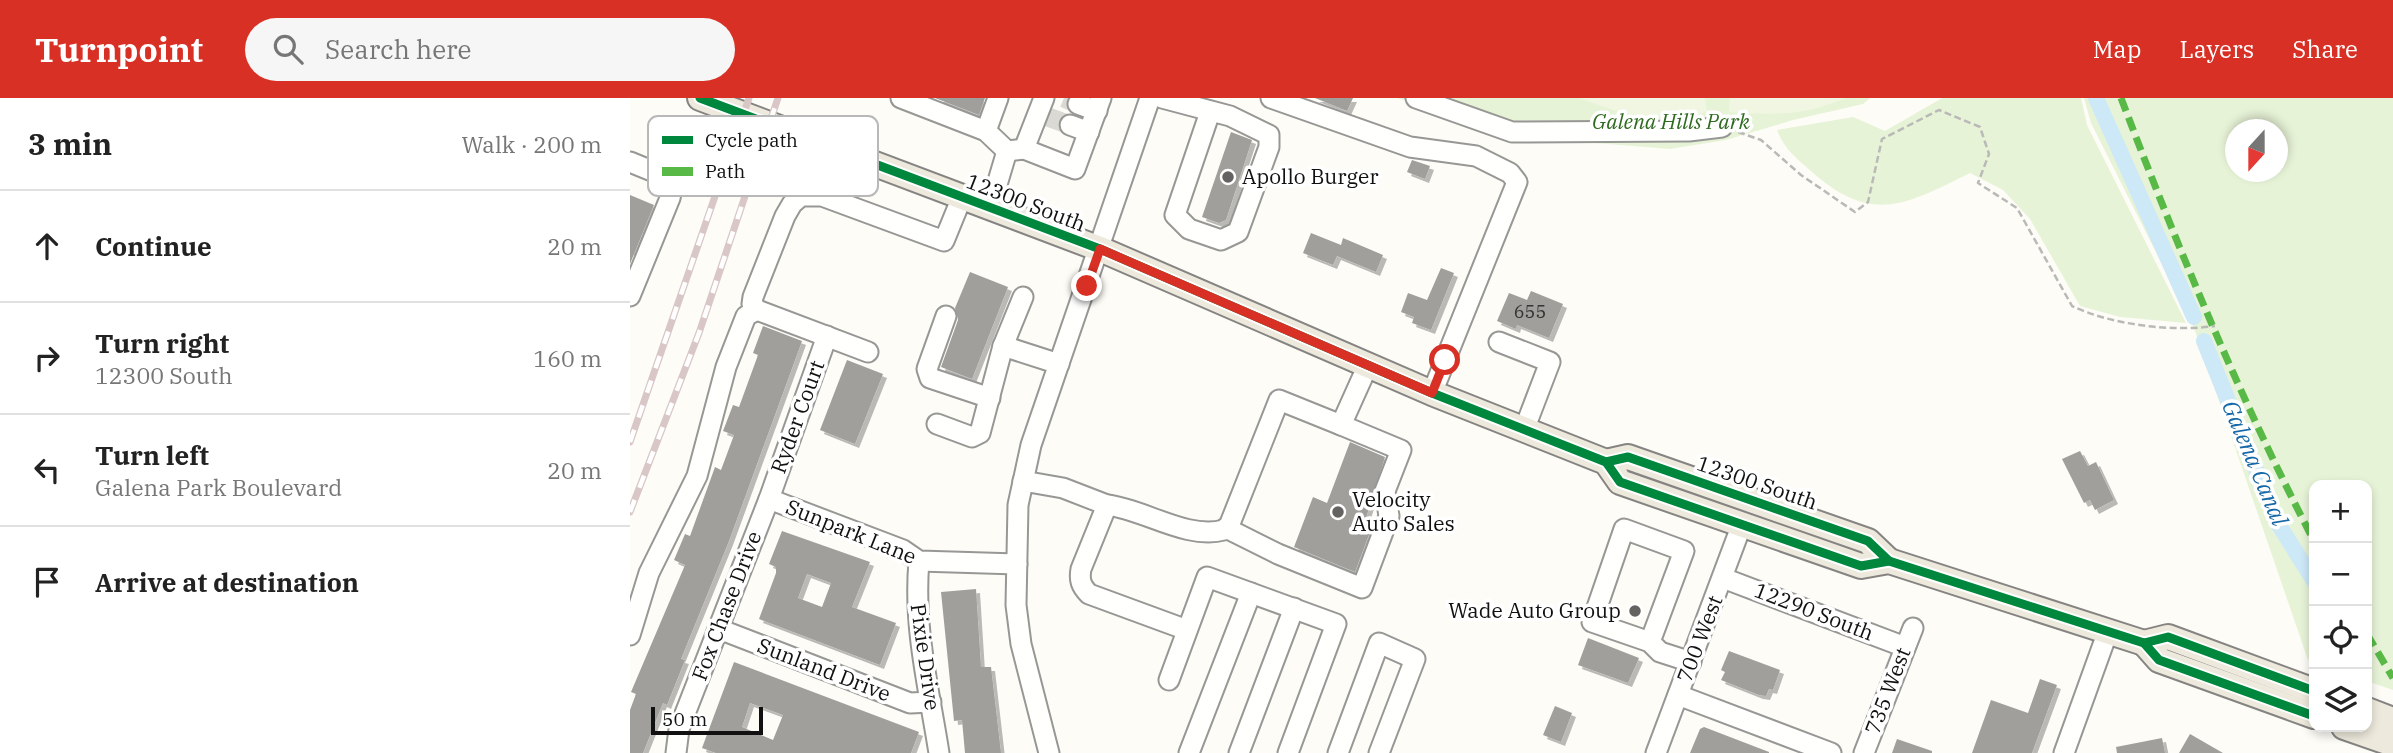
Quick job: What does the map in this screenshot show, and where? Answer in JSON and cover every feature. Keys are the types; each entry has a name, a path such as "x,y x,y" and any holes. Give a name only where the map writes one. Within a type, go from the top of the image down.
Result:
{"main road":[{"name":"12300 South","path":"700,98 748,116"},
{"name":"12300 South","path":"878,165 1100,249 1432,393 1606,462 1620,482 1861,566 1889,561"},
{"name":"12300 South","path":"1606,462 1628,457 1868,541 1889,561 2144,643"},
{"path":"2309,689 2168,637 2144,643 2159,660 2309,714"},
{"path":"2372,712 2393,720"},
{"path":"2358,732 2393,744"}],"street":[{"path":"901,98 986,131 1015,150 1075,169 1089,132 1092,104"},
{"path":"986,131 998,98"},
{"path":"1052,752 1021,644 1016,605 1018,505 1031,444 1152,98 1230,116 1269,135 1269,146 1238,232 1221,240 1209,237 1189,229 1175,215 1210,112"},
{"path":"1271,98 1410,148 1476,156 1510,173 1517,181 1432,393"},
{"path":"1425,100 1512,132 1689,131 1722,127"},
{"path":"990,208 1015,150 1043,109"},
{"path":"1070,125 1089,132"},
{"path":"630,162 648,169"},
{"path":"630,296 670,196"},
{"path":"630,635 649,573 697,476 726,367 746,316 757,310 752,304 753,297 785,216 795,199 804,196"},
{"path":"822,196 944,241 962,197"},
{"path":"937,424 972,437 980,433 1003,346 1023,297"},
{"name":"Ryder Court","path":"757,310 868,352"},
{"path":"946,316 926,369 930,378 990,398"},
{"name":"Ryder Court","path":"769,499 827,336"},
{"path":"1499,342 1550,362 1524,430"},
{"path":"1003,346 1059,364"},
{"path":"1341,425 1368,365"},
{"path":"1023,481 1063,488 1107,505 1125,507 1197,531 1216,532 1226,528 1279,400 1401,450 1385,491 1389,516 1362,588 1278,554 1226,528"},
{"name":"Sunpark Lane","path":"769,499 903,550 919,561 1017,565"},
{"name":"Fox Chase Drive","path":"676,753 679,729 769,499"},
{"path":"1107,505 1081,569 1079,577 1083,589 1089,594 1187,630"},
{"name":"700 West","path":"1656,753 1742,524"},
{"path":"1650,642 1684,551 1624,529 1591,622 1650,642 1660,652 1691,662"},
{"name":"Pixie Drive","path":"919,561 916,596 919,636 939,753"},
{"path":"1169,680 1207,577 1336,624 1288,753"},
{"name":"12290 South","path":"1723,578 1905,647"},
{"path":"1189,753 1251,593"},
{"path":"1240,753 1294,608"},
{"name":"735 West","path":"1864,753 1913,628"},
{"name":"Sunland Drive","path":"719,629 910,703 931,702"},
{"path":"2064,753 2108,631"},
{"path":"1338,753 1379,643 1415,659 1379,753"},
{"path":"1678,695 1831,753"}],"path":[{"path":"1722,127 1760,140 1801,176 1856,212 1868,202 1882,139 1939,110 1980,127 1989,154 1978,183 2017,208 2072,306 2087,313 2178,331 2215,326"}],"green space":[{"name":"Galena Hills Park","path":"1397,98 1870,98 1863,104 1793,120 1726,140 1670,149 1510,136"},
{"path":"1580,98 1705,98 1707,112 1674,117 1642,116"},
{"path":"1730,98 1846,98 1816,108 1775,114 1729,112"},
{"path":"1942,98 2081,98 2087,125 2186,323 2120,317 2080,306 2030,219 2003,190 1970,173 1927,194 1890,204 1872,204 1853,199 1811,171 1791,153 1777,130 1853,117 1885,131"},
{"path":"2084,98 2393,98 2393,690 2372,683 2372,480 2309,480 2308,660 2194,328 2091,123"}],"building":[{"path":"935,98 985,98 979,115"},
{"path":"1315,98 1353,98 1347,111"},
{"name":"Apollo Burger","path":"1231,132 1252,140 1226,220 1219,223 1202,217"},
{"path":"1412,160 1430,166 1425,179 1407,172"},
{"path":"630,195 654,205 630,264"},
{"path":"1311,233 1341,245 1343,238 1383,255 1376,272 1337,256 1333,265 1303,253"},
{"path":"1441,268 1454,273 1431,330 1412,323 1414,317 1401,312 1408,293 1427,300"},
{"path":"970,272 1008,287 972,379 941,367 958,320 955,308"},
{"path":"1531,291 1563,304 1549,338 1517,325 1516,329 1497,321 1509,293 1527,300"},
{"path":"763,326 802,341 729,541 681,659 685,660 667,705 663,703 643,753 630,753 630,710 636,694 631,692 685,565 674,560 685,534 690,536 715,467 721,470 734,435 723,431 733,405 739,407 758,355 753,353"},
{"path":"847,360 883,374 855,444 820,430"},
{"name":"Velocity Auto Sales","path":"1350,442 1385,457 1365,521 1373,524 1355,572 1294,547 1313,497 1327,503"},
{"path":"2080,451 2088,466 2096,462 2114,500 2095,510 2090,500 2084,503 2062,459"},
{"path":"782,531 870,562 852,607 896,623 880,665 759,619 776,573 776,567 769,564","holes":["807,574 831,583 822,607 798,598"]},
{"path":"976,589 981,667 991,667 1001,753 965,753 962,720 954,721 941,592"},
{"name":"Wade Auto Group","path":"1588,638 1639,658 1628,683 1578,665"},
{"path":"1729,651 1780,670 1773,690 1769,689 1766,696 1759,695 1721,680 1725,672 1721,670"},
{"path":"734,662 919,732 911,753 716,753 702,748","holes":["750,703 783,715 773,740 742,727"]},
{"path":"2040,679 2057,685 2032,753 1972,753 1991,700 2028,713"},
{"path":"1555,706 1572,713 1561,742 1543,735"},
{"path":"1704,727 1769,753 1690,753 1700,729"},
{"path":"2190,734 2223,753 2179,753"},
{"path":"2162,738 2165,753 2117,753 2116,747"},
{"path":"1897,739 1932,751 1932,753 1892,753"}],"waterway":[{"name":"Galena Canal","path":"2096,98 2194,317"},
{"name":"Galena Canal","path":"2204,341 2277,522 2309,573"}],"tunnel":[{"path":"1064,98 1078,104"},
{"path":"1048,117 1070,125"}],"railway":[{"path":"743,116 749,98"},
{"path":"772,116 778,98"},
{"path":"630,442 715,196"},
{"path":"630,512 699,333 745,196"}],"marked path":[{"path":"2121,98 2211,322 2309,531"},
{"path":"2372,642 2393,678"}],"cycle path":[{"path":"700,98 748,116"},
{"path":"878,165 1100,249 1432,393 1606,462 1620,482 1861,566 1889,561 2144,643"},
{"path":"1606,462 1628,457 1868,541 1889,561"},
{"path":"2144,643 2168,637 2309,689"},
{"path":"2144,643 2159,660 2309,714"}],"place":[{"name":"Apollo Burger","path":"1228,177"},
{"name":"Velocity Auto Sales","path":"1338,512"},
{"name":"Wade Auto Group","path":"1635,611"}],"route":[{"path":"1087,286 1100,249 1432,393 1445,360"}]}
